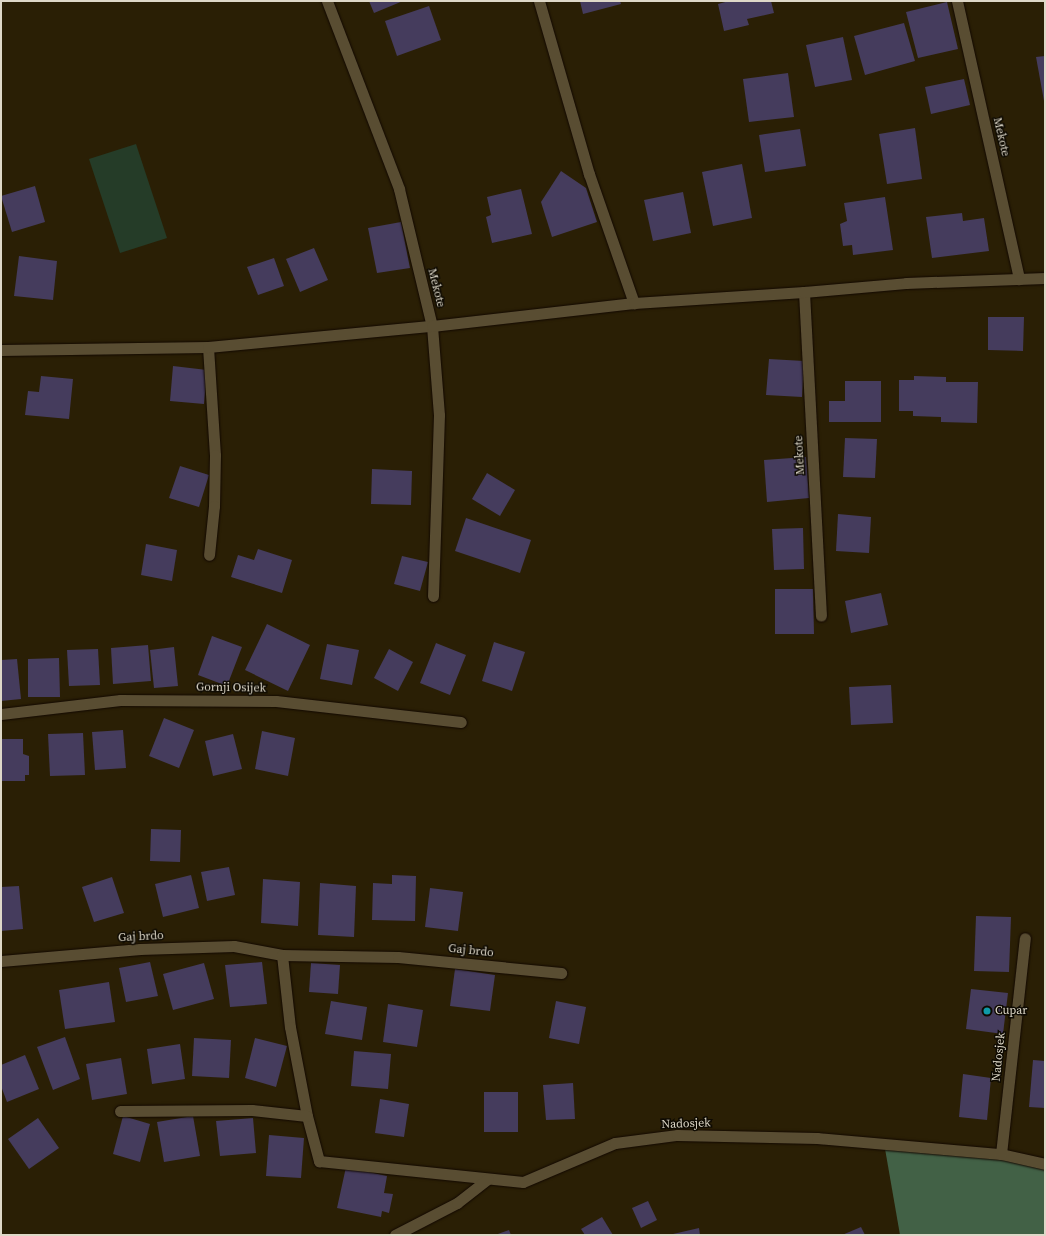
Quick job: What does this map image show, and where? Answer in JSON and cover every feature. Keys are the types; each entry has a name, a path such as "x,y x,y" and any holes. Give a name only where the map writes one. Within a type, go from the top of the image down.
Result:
{"street":[{"name":"Mekote","path":"327,1 399,189 432,326 439,415 433,596"},
{"path":"539,1 590,174 634,303"},
{"name":"Mekote","path":"958,1 1019,280"},
{"path":"1,350 208,347 432,326 634,303 804,292 906,283 1045,278"},
{"name":"Mekote","path":"804,292 821,616"},
{"path":"208,347 215,455 214,506 209,556"},
{"name":"Gornji Osijek","path":"1,714 120,700 276,701 461,722"},
{"name":"Nadosjek","path":"1001,1154 1025,938"},
{"name":"Gaj brdo","path":"1,961 140,949 234,946 282,955 398,958 561,973"},
{"path":"282,955 290,1027 307,1116 319,1161 488,1179"},
{"path":"120,1111 252,1110 307,1116"},
{"name":"Nadosjek","path":"488,1179 523,1182 615,1143 677,1135 817,1138 1001,1154 1045,1164"},
{"path":"395,1235 456,1203 488,1179"}],"green space":[{"path":"136,144 167,238 120,253 89,159"},
{"path":"884,1143 1045,1165 1045,1235 900,1235"}],"building":[{"path":"369,1 403,1 374,13"},
{"path":"580,1 620,1 621,4 583,14"},
{"path":"729,1 771,1 774,13 747,19 749,25 724,31 718,4"},
{"path":"947,2 958,49 918,58 906,12"},
{"path":"429,6 441,40 397,56 385,21"},
{"path":"904,23 915,61 865,75 854,36"},
{"path":"843,37 852,80 815,87 806,45"},
{"path":"1045,56 1045,101 1044,101 1036,57"},
{"path":"788,73 794,117 749,122 743,79"},
{"path":"964,79 970,105 931,114 925,87"},
{"path":"915,128 922,179 887,184 879,134"},
{"path":"800,129 806,166 765,172 759,135"},
{"path":"742,164 752,218 713,226 702,172"},
{"path":"561,171 586,188 597,222 552,237 541,202"},
{"path":"35,186 45,222 12,232 1,196"},
{"path":"521,189 532,234 492,243 486,217 491,215 487,197"},
{"path":"683,192 691,233 653,241 644,200"},
{"path":"885,197 893,250 853,255 852,245 843,246 840,224 847,221 844,203"},
{"path":"962,213 963,221 984,218 989,251 932,258 926,217"},
{"path":"401,222 410,268 377,273 368,228"},
{"path":"314,248 328,280 300,292 286,259"},
{"path":"19,256 57,261 53,300 14,296"},
{"path":"274,258 284,286 258,295 247,267"},
{"path":"988,317 1024,317 1023,351 988,350"},
{"path":"769,359 804,361 802,397 766,395"},
{"path":"173,366 207,370 204,404 170,401"},
{"path":"41,376 73,379 69,419 25,415 28,391 39,392"},
{"path":"914,376 946,377 946,382 978,382 977,423 941,422 941,417 913,416 913,411 899,411 899,380 914,380"},
{"path":"845,381 881,381 881,422 829,422 829,401 845,401"},
{"path":"845,438 877,439 875,478 843,477"},
{"path":"806,457 809,498 767,502 764,460"},
{"path":"180,466 209,475 199,507 169,498"},
{"path":"372,469 412,471 411,505 371,504"},
{"path":"487,473 515,490 500,516 472,499"},
{"path":"838,514 871,517 869,553 836,551"},
{"path":"466,518 531,540 520,573 455,551"},
{"path":"803,528 804,569 774,570 772,529"},
{"path":"146,544 177,550 172,581 141,575"},
{"path":"258,549 292,560 282,593 231,577 238,555 254,560"},
{"path":"402,556 428,562 420,591 394,584"},
{"path":"775,589 813,589 814,634 775,634"},
{"path":"881,593 888,625 851,633 845,601"},
{"path":"267,624 310,645 288,691 245,670"},
{"path":"212,636 242,647 227,686 198,675"},
{"path":"494,642 525,652 512,691 482,681"},
{"path":"436,643 466,655 450,695 420,683"},
{"path":"327,644 359,650 352,685 320,679"},
{"path":"148,645 151,681 113,684 111,648"},
{"path":"174,647 178,686 154,688 150,650"},
{"path":"98,649 100,685 69,686 67,650"},
{"path":"389,649 413,662 398,691 374,678"},
{"path":"59,658 60,697 28,697 28,659"},
{"path":"17,659 21,699 1,701 1,660"},
{"path":"891,685 893,723 851,725 849,687"},
{"path":"164,718 194,730 179,768 149,756"},
{"path":"123,730 126,768 95,770 92,732"},
{"path":"262,731 295,738 288,776 255,769"},
{"path":"83,733 85,775 50,776 48,734"},
{"path":"233,734 242,769 213,776 205,741"},
{"path":"1,739 23,739 23,754 29,756 29,775 25,775 25,781 1,781"},
{"path":"151,829 181,830 180,862 150,861"},
{"path":"229,867 235,895 207,901 201,872"},
{"path":"191,875 199,908 163,917 155,884"},
{"path":"392,875 416,876 415,921 372,920 373,883 392,884"},
{"path":"112,877 124,913 94,922 82,887"},
{"path":"263,879 300,882 298,926 261,923"},
{"path":"320,883 356,886 354,937 318,935"},
{"path":"19,886 23,929 1,931 1,887"},
{"path":"430,888 463,892 458,931 425,927"},
{"path":"976,916 1011,917 1009,972 974,971"},
{"path":"150,962 158,996 126,1002 119,968"},
{"path":"262,962 267,1004 230,1007 225,965"},
{"path":"204,963 214,999 173,1010 163,974"},
{"path":"311,963 340,965 338,994 309,992"},
{"path":"455,969 495,975 490,1011 450,1006"},
{"path":"109,982 115,1022 65,1029 59,990"},
{"name":"Cupar","path":"971,989 1008,993 1003,1034 966,1029"},
{"path":"331,1001 367,1007 362,1040 325,1034"},
{"path":"556,1001 586,1007 579,1044 549,1038"},
{"path":"388,1004 423,1010 417,1047 383,1042"},
{"path":"65,1037 80,1079 53,1090 37,1047"},
{"path":"194,1038 231,1040 229,1078 192,1076"},
{"path":"255,1038 287,1046 276,1087 245,1078"},
{"path":"180,1044 185,1079 152,1084 147,1049"},
{"path":"354,1051 391,1054 388,1089 351,1086"},
{"path":"25,1055 39,1089 7,1102 1,1086 1,1065"},
{"path":"121,1058 127,1094 92,1100 86,1064"},
{"path":"1033,1060 1045,1061 1045,1108 1029,1107"},
{"path":"963,1074 991,1078 987,1120 959,1117"},
{"path":"573,1083 575,1119 546,1120 543,1085"},
{"path":"484,1092 518,1092 518,1132 484,1132"},
{"path":"380,1099 409,1104 404,1137 375,1133"},
{"path":"123,1116 150,1124 140,1162 113,1154"},
{"path":"193,1116 200,1156 164,1162 157,1122"},
{"path":"38,1118 59,1148 29,1169 8,1139"},
{"path":"253,1118 256,1153 220,1156 216,1121"},
{"path":"269,1135 304,1138 301,1178 266,1176"},
{"path":"346,1167 387,1176 384,1193 393,1194 389,1213 382,1211 381,1217 337,1208"},
{"path":"648,1201 657,1220 641,1228 632,1208"},
{"path":"602,1217 613,1235 585,1235 581,1229"},
{"path":"861,1227 865,1235 842,1235"},
{"path":"699,1228 700,1235 673,1235 673,1234"},
{"path":"509,1230 511,1235 495,1235"}],"place":[{"name":"Cupar","path":"987,1011"}]}
